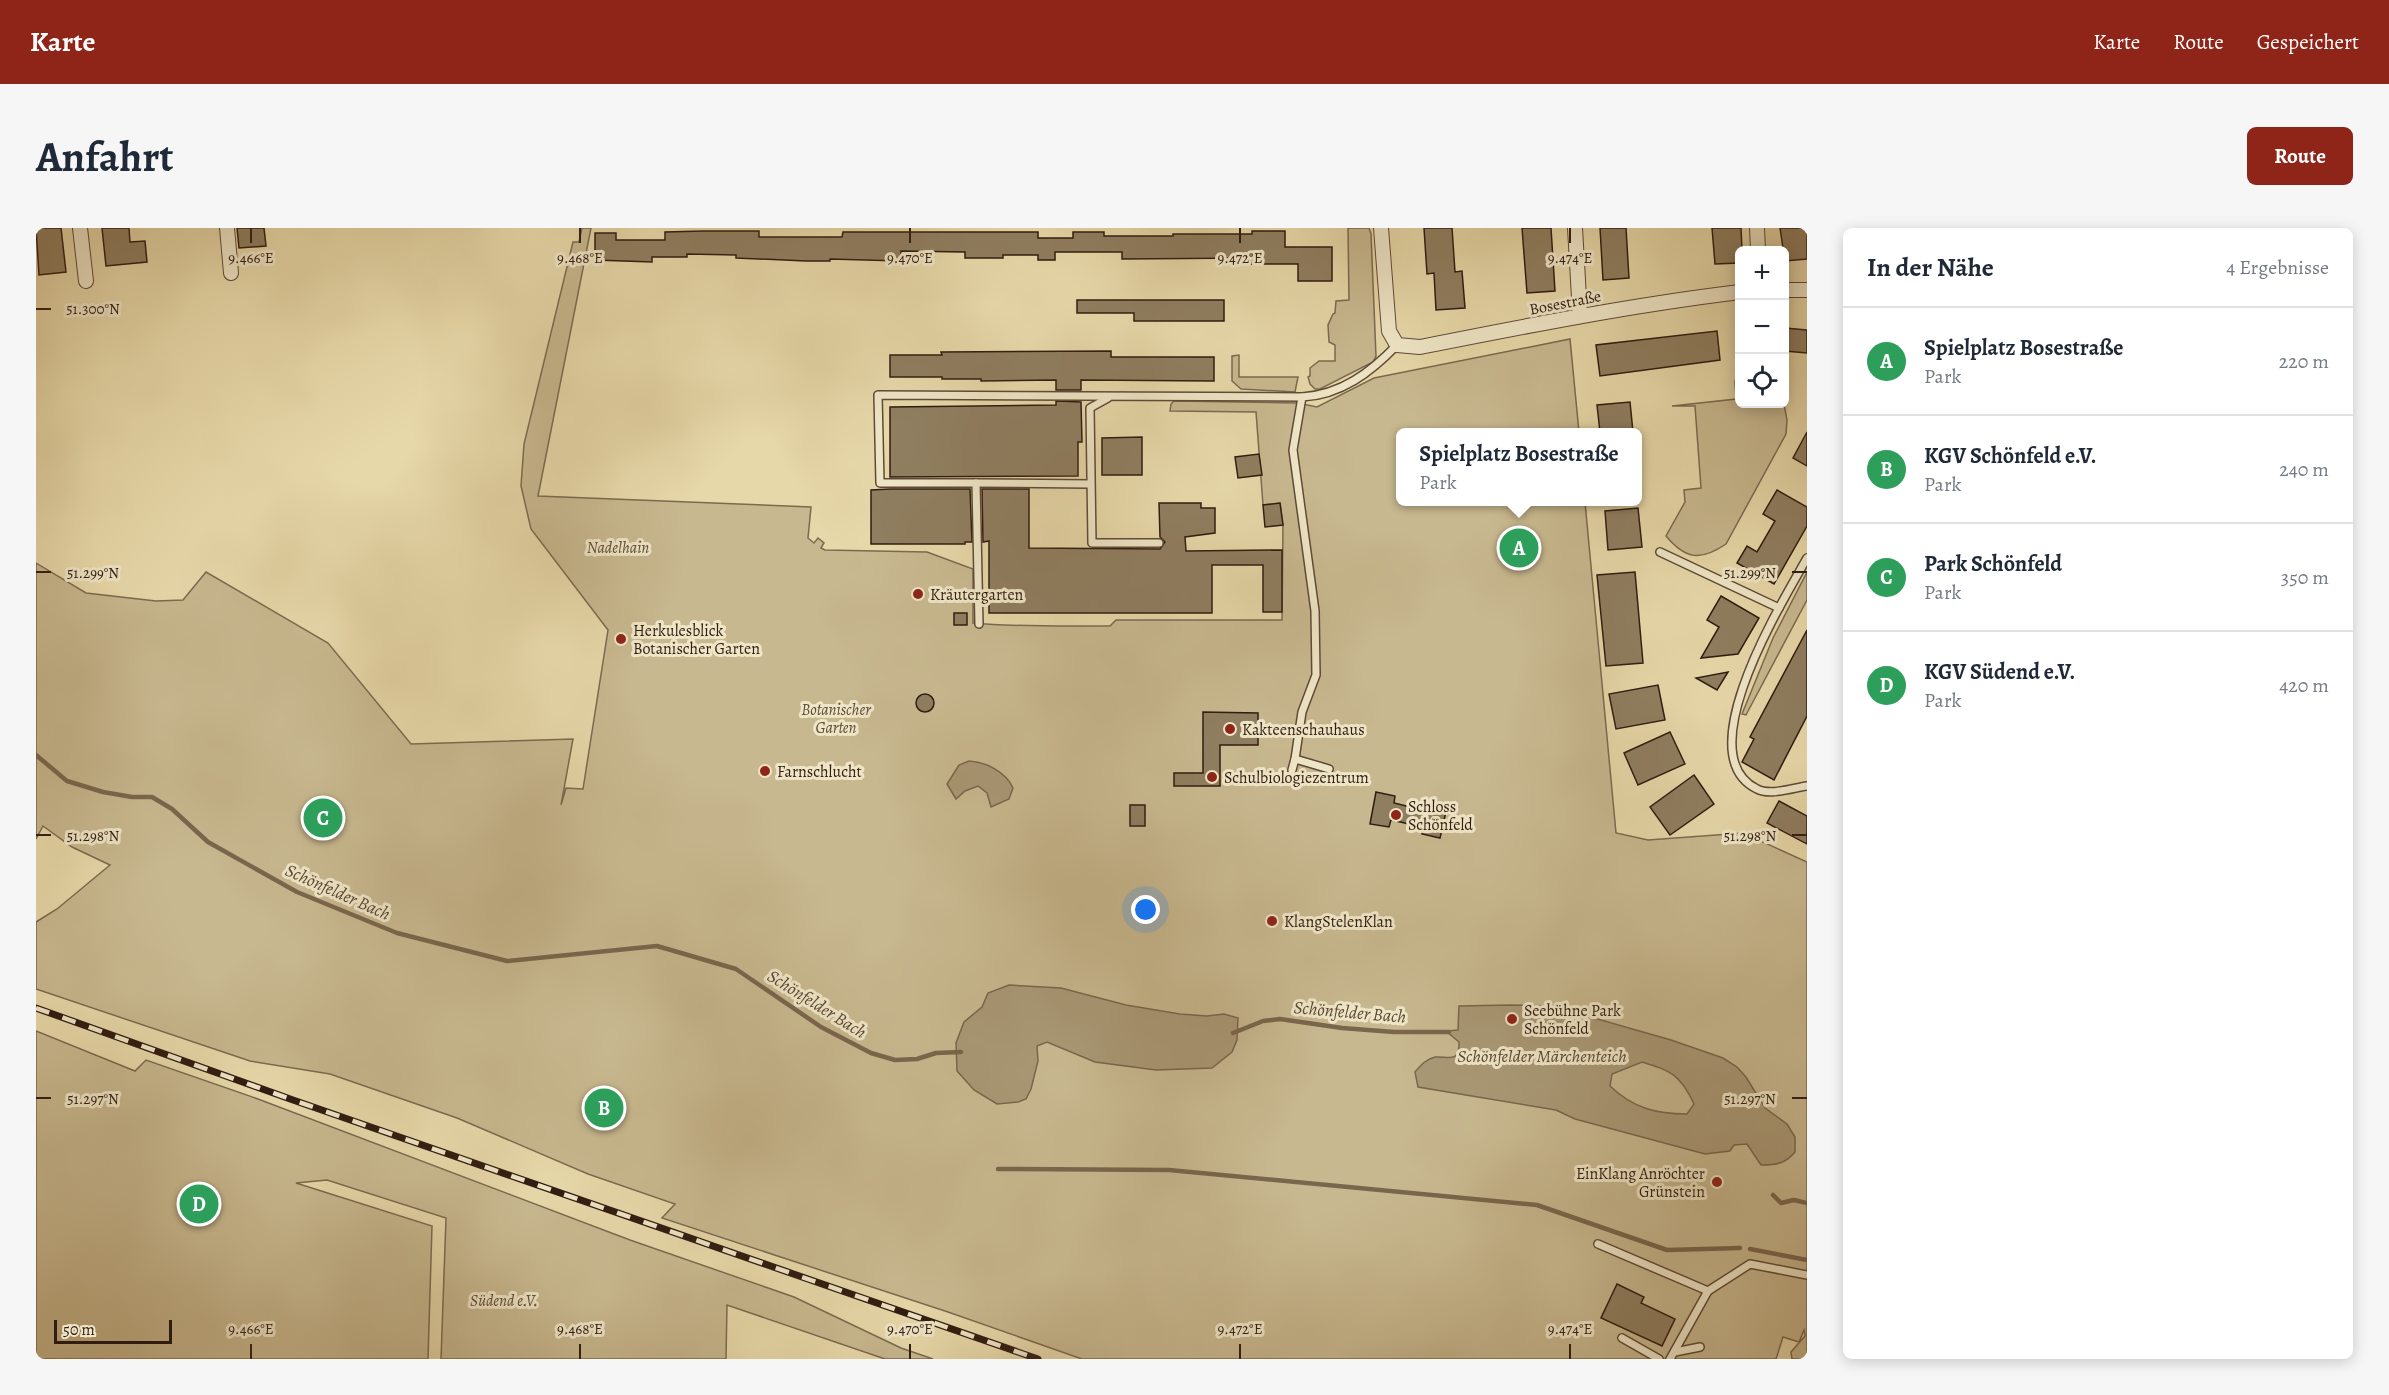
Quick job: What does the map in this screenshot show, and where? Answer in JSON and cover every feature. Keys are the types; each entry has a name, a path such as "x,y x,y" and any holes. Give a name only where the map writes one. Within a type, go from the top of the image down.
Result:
{"street":[{"path":"80,228 86,281"},
{"path":"226,228 231,273"},
{"path":"1381,228 1389,331 1397,345"},
{"path":"1575,228 1580,315"},
{"path":"1757,228 1758,246"},
{"path":"1789,290 1807,291"},
{"name":"Bosestraße","path":"1397,345 1419,347 1580,315 1735,293"}],"lane":[{"path":"1090,484 880,483 878,395 1320,396 1337,390 1375,368 1397,345"},
{"path":"1111,397 1090,408 1092,543 1160,543"},
{"path":"1292,770 1302,712 1316,675 1315,611 1293,450 1302,397"},
{"path":"976,483 979,624"},
{"path":"1660,552 1779,608"},
{"path":"1807,558 1755,651 1735,714 1732,744 1734,759 1741,777 1759,790 1784,790 1807,786"},
{"path":"1295,759 1329,769"},
{"path":"1598,1244 1708,1291"},
{"path":"1670,1359 1708,1291 1750,1264 1807,1275"},
{"path":"1622,1338 1659,1359"},
{"path":"1675,1352 1700,1347"}],"green space":[{"path":"582,228 591,228 538,496 811,507 808,538 814,543 818,538 824,543 821,548 825,550 927,552 973,569 973,623 1024,626 1110,626 1116,620 1282,620 1283,525 1280,503 1263,505 1256,412 1170,411 1174,401 1298,403 1317,407 1374,378 1570,339 1579,428 1396,428 1396,506 1585,506 1616,833 1648,840 1743,833 1807,862 1807,1359 1792,1359 1791,1352 1805,1336 1804,1330 1799,1342 1783,1337 1776,1359 1082,1359 948,1312 662,1218 675,1204 588,1174 457,1118 330,1074 250,1061 36,989 36,922 57,909 110,865 72,847 43,826 36,839 36,563 86,593 156,601 183,600 206,572 328,643 411,744 573,739 561,805 566,788 583,789 608,630 531,529 521,486 524,444 573,242 579,242"},
{"path":"1348,228 1369,228 1371,234 1376,356 1373,362 1320,389 1315,389 1308,377 1310,368 1319,361 1335,361 1335,345 1329,342 1328,325 1335,313 1336,301 1349,300"},
{"path":"1239,355 1239,377 1298,377 1295,392 1241,389 1232,381 1232,356"},
{"path":"1735,399 1735,408 1785,408 1786,434 1726,544 1717,550 1701,555 1687,554 1666,536 1685,502 1684,490 1701,488 1695,406 1672,406"},
{"path":"1807,572 1807,600 1746,715 1742,714 1773,638"},
{"name":"Südend e.V.","path":"36,1031 135,1071 146,1060 258,1099 630,1240 794,1297 901,1348 933,1359 885,1359 727,1305 726,1359 441,1359 446,1218 327,1180 296,1183 432,1226 428,1359 36,1359"}],"water":[{"path":"969,761 989,766 1006,777 1013,788 1009,799 991,807 987,793 978,786 965,791 956,799 947,784 959,765"},
{"path":"1009,985 1061,988 1126,1005 1180,1014 1207,1016 1224,1014 1238,1018 1237,1040 1232,1052 1212,1068 1156,1070 1095,1062 1047,1042 1037,1046 1038,1061 1026,1099 997,1104 974,1090 957,1071 956,1043 964,1022 982,1007 988,993"},
{"name":"Schönfelder Märchenteich","path":"1459,1006 1552,1006 1671,1040 1723,1058 1737,1067 1746,1077 1765,1108 1787,1124 1795,1137 1795,1152 1780,1163 1761,1165 1747,1144 1734,1145 1730,1151 1705,1154 1575,1119 1556,1110 1418,1087 1415,1072 1424,1063 1435,1057 1452,1057 1458,1053 1459,1042 1446,1031 1458,1030","holes":["1642,1062 1668,1071 1684,1086 1694,1104 1687,1114 1665,1113 1636,1105 1610,1086 1612,1074"]}],"building":[{"path":"36,228 61,228 66,272 39,275"},
{"path":"102,228 129,228 130,242 145,241 147,262 106,266"},
{"path":"237,228 264,228 266,246 239,248"},
{"path":"1424,228 1452,228 1455,272 1462,271 1465,308 1436,310 1434,273 1427,274"},
{"path":"1522,228 1551,228 1555,291 1527,293"},
{"path":"1600,228 1626,228 1629,278 1603,280"},
{"path":"1712,228 1741,228 1742,246 1735,246 1735,263 1715,264"},
{"path":"1780,228 1807,228 1807,259 1789,261 1789,246 1783,246"},
{"path":"759,231 759,237 842,237 843,232 1038,232 1038,238 1073,238 1073,232 1104,232 1104,236 1173,236 1173,234 1252,234 1252,231 1285,231 1285,247 1332,247 1332,281 1298,281 1298,264 1251,264 1251,258 1122,259 1122,252 1055,252 1055,260 1038,260 1038,255 965,258 965,252 901,251 900,261 830,259 830,261 806,261 736,258 736,255 687,254 687,257 652,257 652,262 595,260 595,233 616,233 616,240 665,240 665,232"},
{"path":"1077,300 1224,300 1224,321 1134,321 1134,313 1077,313"},
{"path":"1789,328 1807,330 1807,353 1789,351"},
{"path":"1717,331 1720,360 1600,376 1596,345"},
{"path":"1111,351 1111,357 1214,357 1214,381 1081,380 1081,390 1056,390 1056,380 981,381 981,379 942,379 942,377 890,377 890,355 942,355 941,352"},
{"path":"1056,401 1081,402 1082,442 1078,442 1078,476 890,477 890,407 1056,405"},
{"path":"1630,402 1633,428 1600,428 1597,405"},
{"path":"1807,432 1807,466 1793,458"},
{"path":"1142,437 1142,475 1102,475 1102,438"},
{"path":"1259,454 1262,475 1238,478 1235,457"},
{"path":"970,489 972,542 965,542 965,544 871,544 871,490"},
{"path":"982,489 1029,489 1029,548 1160,549 1165,542 1160,537 1159,503 1201,503 1201,508 1215,508 1215,533 1185,537 1186,551 1282,550 1282,612 1263,612 1263,565 1212,565 1212,613 989,613 989,541 983,542"},
{"path":"1777,490 1807,507 1807,526 1774,584 1737,563 1747,546 1757,552 1775,521 1763,514"},
{"path":"1280,503 1283,525 1265,527 1263,505"},
{"path":"1638,508 1642,547 1608,550 1605,511"},
{"path":"1635,572 1643,663 1606,666 1597,575"},
{"path":"1721,596 1759,618 1738,654 1701,658 1719,627 1707,620"},
{"path":"954,613 967,613 967,625 954,625"},
{"path":"1807,630 1807,716 1774,780 1742,762 1754,739 1750,737"},
{"path":"1728,672 1717,690 1696,678"},
{"path":"1658,685 1665,720 1616,729 1609,694"},
{"path":"925,694 931,697 934,703 931,709 925,712 919,709 916,703 919,697"},
{"name":"Kakteenschauhaus","path":"1203,712 1258,713 1258,745 1220,745 1220,786 1174,786 1174,773 1203,773"},
{"path":"1670,732 1685,764 1638,785 1624,753"},
{"path":"1694,775 1714,804 1670,835 1650,807"},
{"name":"Schloss Schönfeld","path":"1376,792 1395,796 1394,803 1427,811 1429,803 1447,807 1440,838 1422,834 1423,827 1391,820 1389,827 1370,824"},
{"path":"1779,801 1807,816 1807,844 1767,823"},
{"path":"1130,805 1145,805 1145,826 1130,826"},
{"path":"1617,1284 1644,1297 1641,1303 1675,1319 1662,1346 1601,1318"}],"waterway":[{"name":"Schönfelder Bach","path":"36,755 67,781 103,792 132,797 152,797 172,809 208,842 297,892 397,933 507,961 657,946 736,969 821,1027 871,1053 895,1060 917,1059 936,1053 961,1052"},
{"name":"Schönfelder Bach","path":"1233,1033 1263,1021 1280,1019 1342,1028 1394,1032 1449,1032"},
{"path":"998,1169 1169,1170 1537,1205 1667,1250 1740,1248"},
{"name":"Schönfelder Bach","path":"1773,1195 1781,1203 1794,1200 1807,1203"},
{"path":"1750,1249 1807,1260"}],"railway":[{"path":"36,1008 293,1100 1038,1359"}],"place":[{"name":"Spielplatz Bosestraße","path":"1519,548"},
{"name":"Kräutergarten","path":"918,594"},
{"name":"Herkulesblick Botanischer Garten","path":"621,639"},
{"name":"Kakteenschauhaus","path":"1230,729"},
{"name":"Farnschlucht","path":"765,771"},
{"name":"Schulbiologiezentrum","path":"1212,777"},
{"name":"Schloss Schönfeld","path":"1396,815"},
{"name":"Park Schönfeld","path":"323,818"},
{"name":"KlangStelenKlan","path":"1272,921"},
{"name":"Seebühne Park Schönfeld","path":"1512,1019"},
{"name":"KGV Schönfeld e.V.","path":"604,1108"},
{"name":"EinKlang Anröchter Grünstein","path":"1717,1182"},
{"name":"KGV Südend e.V.","path":"199,1204"}],"park label":[{"name":"Nadelhain","path":"618,547"},
{"name":"Botanischer Garten","path":"836,718"}]}
